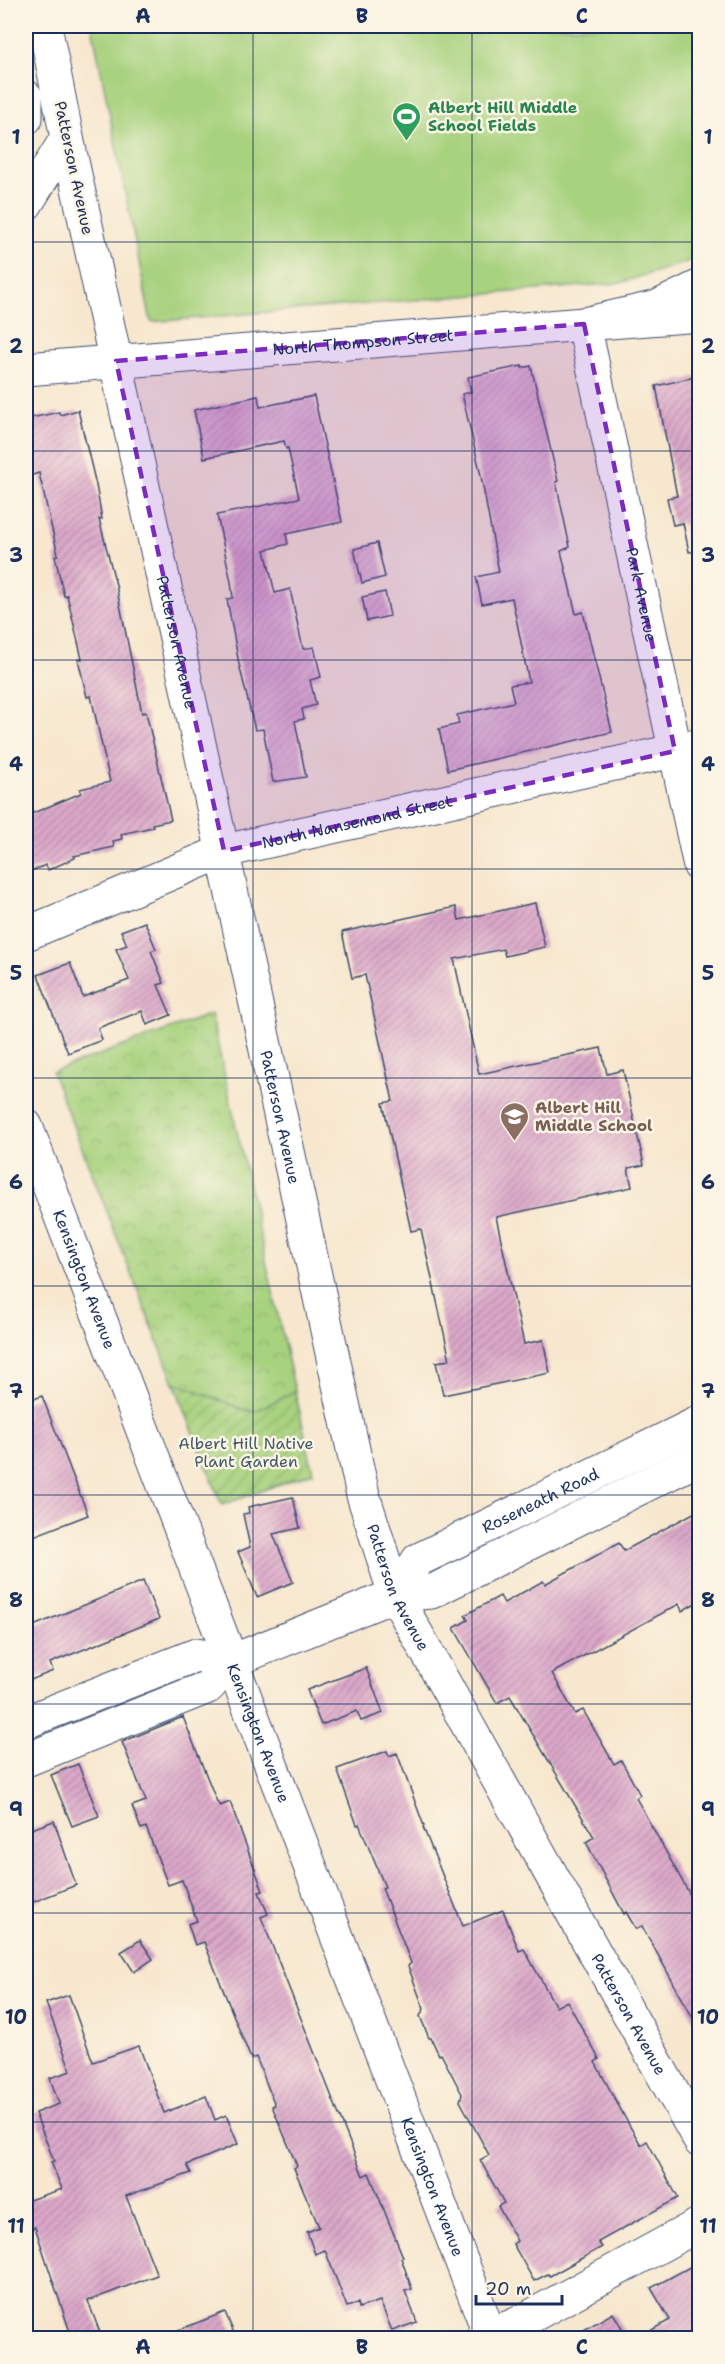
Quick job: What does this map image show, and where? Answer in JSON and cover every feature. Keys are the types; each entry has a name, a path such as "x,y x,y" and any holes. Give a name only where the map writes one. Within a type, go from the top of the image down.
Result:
{"main road":[{"name":"Patterson Avenue","path":"45,26 67,138 363,1495 395,1595 699,2141"},
{"path":"26,98 26,118"},
{"path":"26,204 67,138"},
{"path":"584,324 657,307 699,286"},
{"name":"North Thompson Street","path":"26,369 699,315"},
{"name":"Park Avenue","path":"584,324 687,748 699,866"},
{"name":"North Nansemond Street","path":"26,934 224,851 687,748"},
{"name":"Kensington Avenue","path":"26,1126 488,2337"},
{"name":"Roseneath Road","path":"395,1595 418,1560 699,1422"},
{"name":"Roseneath Road","path":"26,1760 208,1687 232,1661 395,1595 431,1592 699,1458"},
{"path":"26,1722 196,1655 232,1661"},
{"path":"488,2337 517,2324 699,2224"}],"highlighted area":[{"path":"584,324 675,751 224,851 116,361"}],"green space":[{"name":"Albert Hill Middle School Fields","path":"92,26 699,26 699,256 620,283 151,322"},
{"path":"211,1014 313,1472 222,1505 52,1072"},
{"name":"Albert Hill Native Plant Garden","path":"174,1382 247,1411 256,1411 295,1391 313,1472 222,1505"}],"building":[{"path":"522,366 522,368 531,366 558,481 556,482 570,547 561,551 576,614 583,612 612,732 448,770 439,729 459,724 457,715 514,702 510,685 529,682 512,598 482,604 476,577 499,572 480,471 462,394 471,392 468,377"},
{"path":"699,376 699,551 689,552 683,523 673,525 667,498 677,496 656,386"},
{"path":"258,396 260,407 314,396 342,522 286,534 288,544 265,550 275,593 290,589 303,649 314,647 321,677 310,680 316,705 302,709 304,719 295,721 306,777 273,782 263,729 255,730 239,664 227,599 233,598 231,582 217,515 299,498 288,448 286,449 284,441 204,458 194,410"},
{"path":"78,410 96,485 102,519 99,519 116,585 142,713 146,712 171,820 152,824 153,827 121,834 122,839 113,841 114,847 74,856 75,858 48,870 46,865 26,873 26,816 81,793 80,789 110,782 91,696 87,697 78,659 82,659 67,595 64,596 55,556 58,555 39,473 26,477 26,419 59,412 60,415"},
{"path":"377,543 385,577 362,583 354,549"},
{"path":"385,592 390,616 367,621 362,597"},
{"name":"Albert Hill Middle School","path":"535,903 545,947 505,956 503,949 454,959 479,1074 601,1048 607,1074 623,1070 644,1165 628,1168 632,1187 496,1217 524,1344 543,1340 550,1373 443,1395 436,1362 450,1360 421,1229 411,1231 383,1103 393,1101 365,975 352,978 342,932 456,907 459,920"},
{"path":"145,922 156,949 151,951 164,983 158,985 171,1015 147,1025 142,1011 98,1028 102,1040 68,1053 38,975 70,963 83,997 129,980 116,949 127,945 121,931"},
{"path":"42,1396 88,1515 26,1539 26,1402"},
{"path":"293,1497 300,1528 273,1534 293,1582 257,1597 238,1552 250,1547 243,1514 249,1513 248,1507"},
{"path":"699,1510 699,1601 682,1611 679,1604 552,1673 575,1714 583,1710 614,1764 621,1760 640,1795 636,1798 699,1911 699,2029 642,1926 636,1929 626,1912 624,1914 586,1842 594,1837 510,1696 497,1703 454,1628 468,1620 465,1615 500,1596 504,1603 543,1581 545,1584 619,1543 624,1551"},
{"path":"143,1581 159,1619 50,1663 53,1671 26,1682 26,1629"},
{"path":"366,1668 383,1713 361,1721 357,1711 321,1725 307,1690"},
{"path":"183,1717 217,1802 220,1806 230,1802 263,1891 259,1892 268,1914 261,1917 363,2176 369,2173 403,2257 401,2258 412,2289 405,2291 417,2322 392,2331 380,2301 359,2308 358,2303 347,2307 325,2250 315,2254 307,2232 319,2227 294,2168 297,2166 272,2106 275,2105 256,2057 251,2059 204,1942 195,1945 188,1924 197,1921 182,1880 168,1885 146,1827 141,1829 132,1806 146,1801 122,1742"},
{"path":"387,1751 389,1756 397,1753 423,1827 463,1926 503,1910 519,1951 524,1949 556,2007 567,2001 599,2059 595,2062 629,2125 641,2145 647,2141 678,2198 598,2242 602,2247 550,2276 548,2274 534,2281 513,2244 517,2241 498,2206 504,2203 480,2160 489,2155 460,2101 462,2094 441,2054 439,2055 429,2038 420,2016 424,2009 408,1966 411,1963 382,1888 385,1887 359,1824 357,1825 337,1769"},
{"path":"78,1764 99,1816 72,1826 51,1775"},
{"path":"54,1821 76,1885 26,1905 26,1831"},
{"path":"140,1940 153,1959 134,1972 121,1952"},
{"path":"69,1995 93,2062 139,2046 164,2113 206,2096 215,2120 226,2115 238,2144 187,2165 191,2173 126,2196 157,2275 88,2301 102,2338 72,2338 35,2227 30,2229 26,2215 26,2201 62,2189 51,2162 54,2161 35,2113 59,2104 50,2078 71,2071 46,2003"},
{"path":"699,2262 699,2333 690,2338 637,2338 670,2320 651,2288"},
{"path":"225,2312 236,2338 160,2337"},
{"path":"613,2313 628,2338 570,2338"}],"place":[{"name":"Albert Hill Middle School Fields","path":"407,142"},
{"name":"Albert Hill Middle School","path":"514,1142"}]}
